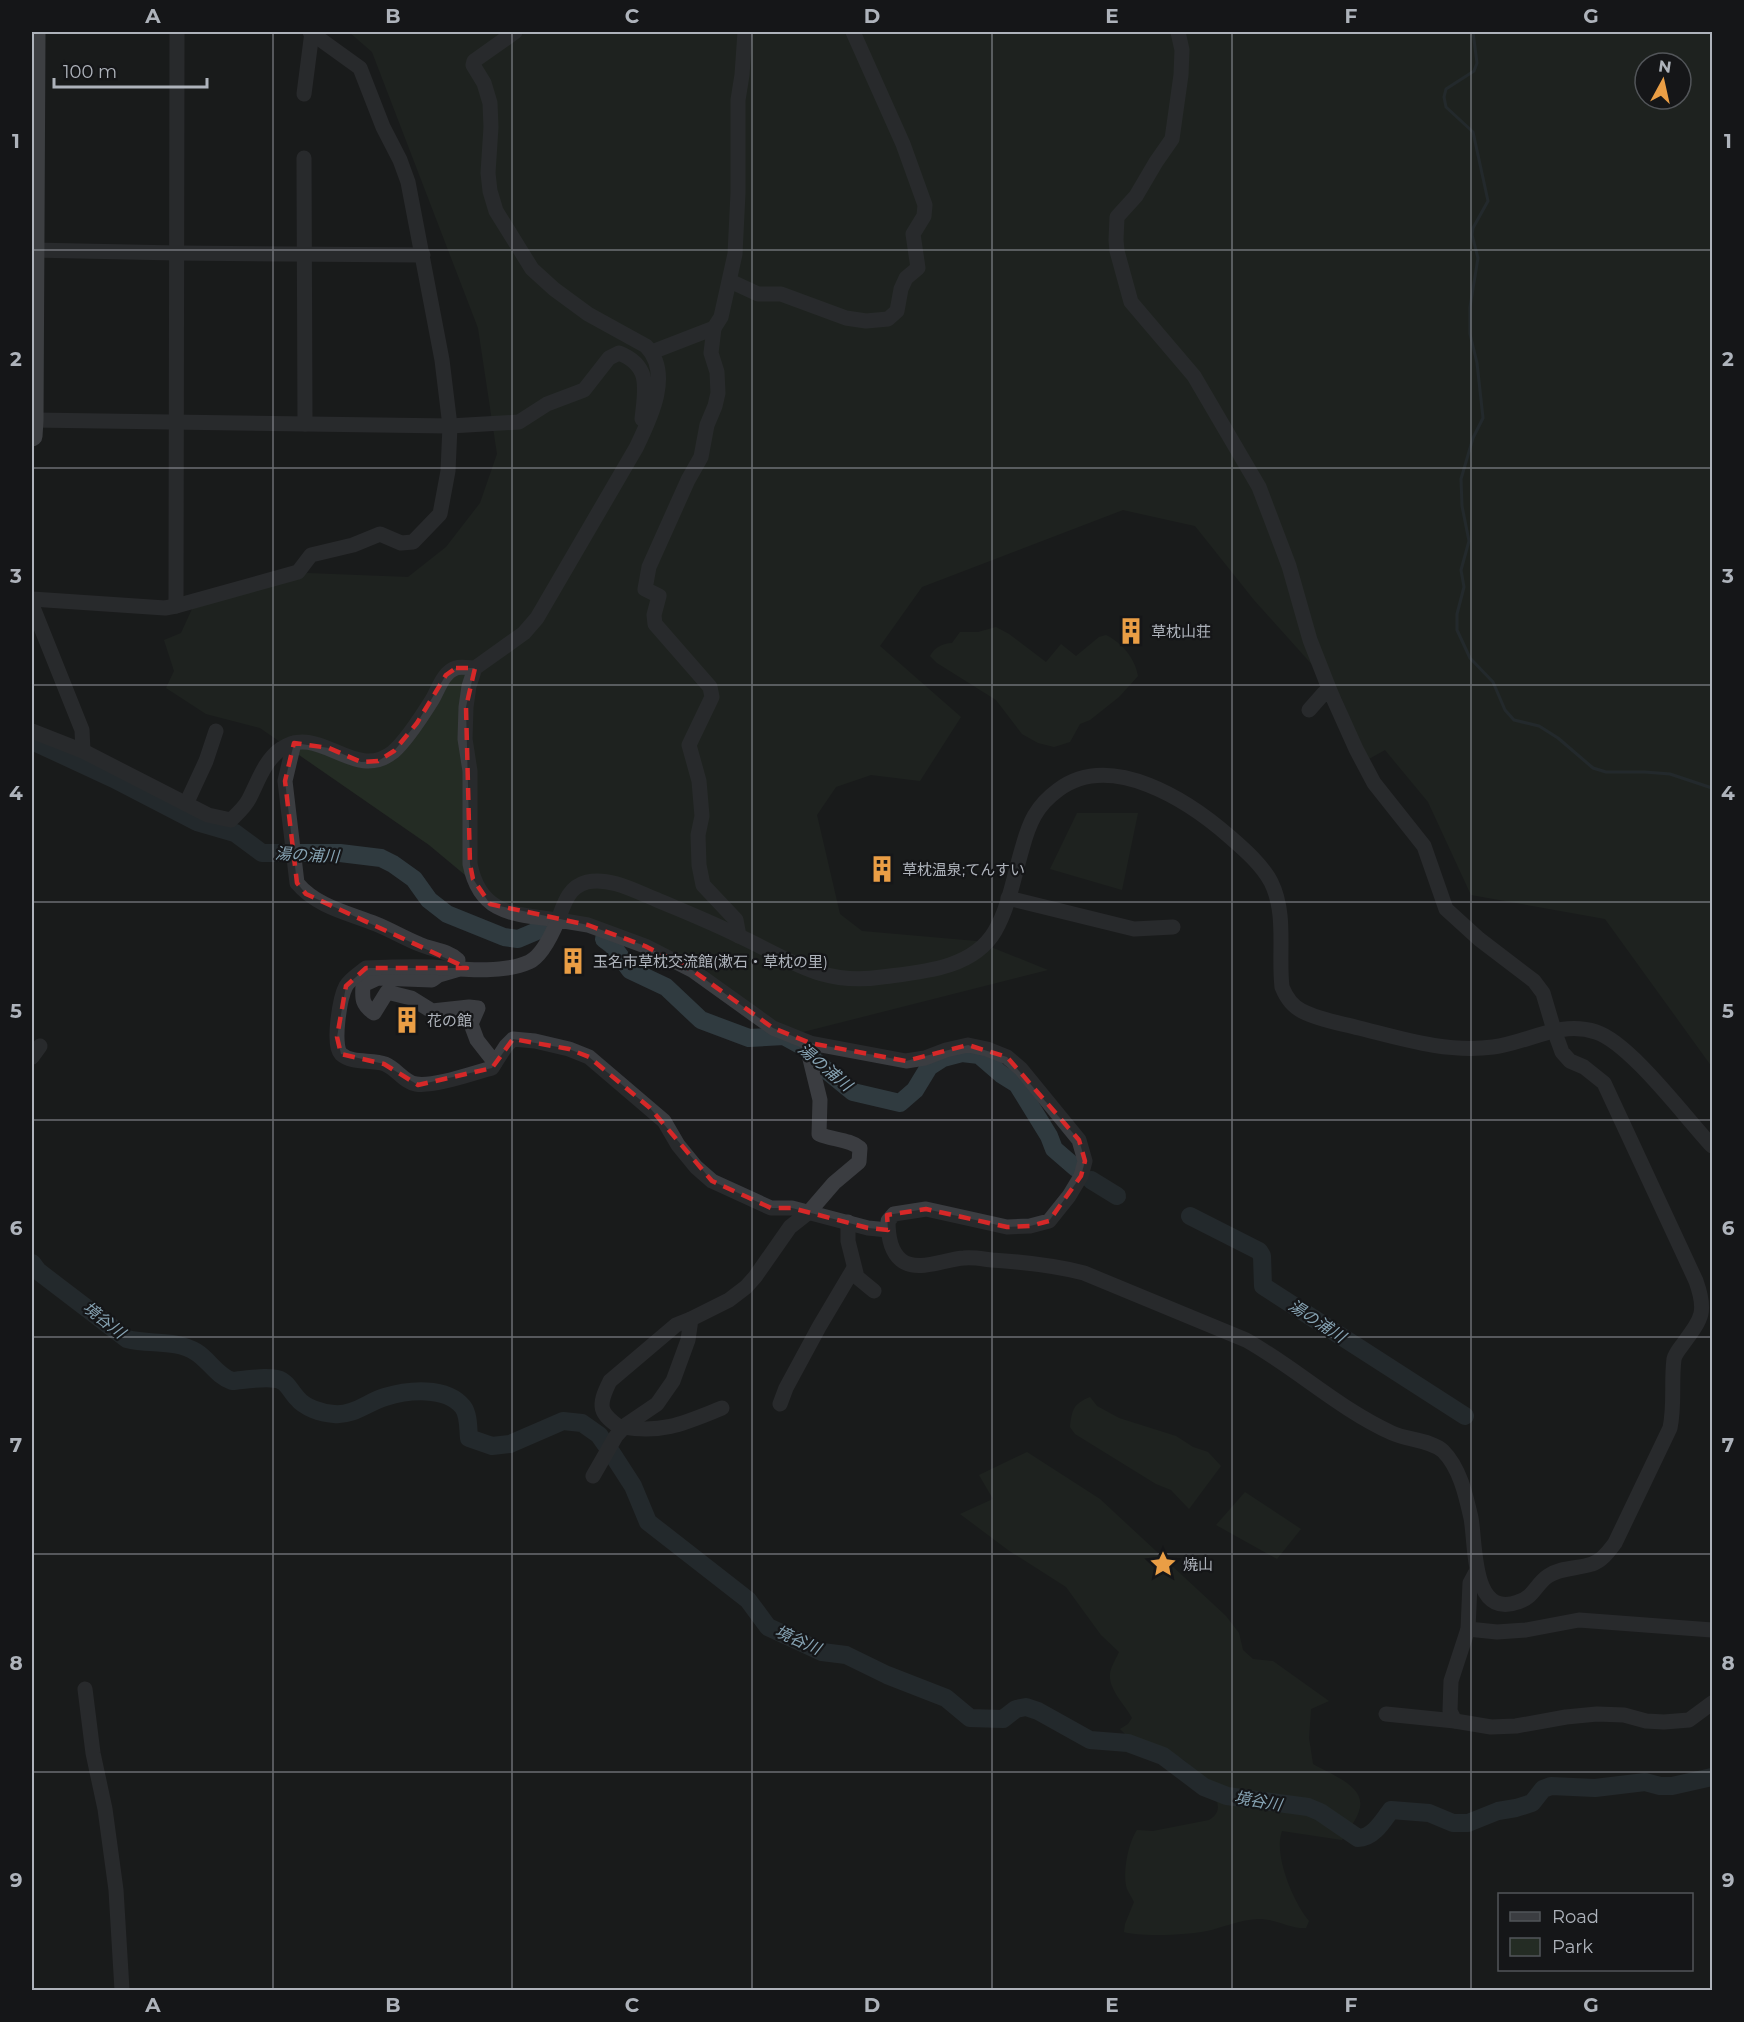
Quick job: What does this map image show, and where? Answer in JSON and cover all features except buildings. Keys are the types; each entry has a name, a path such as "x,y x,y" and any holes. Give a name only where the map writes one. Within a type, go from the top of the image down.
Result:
{"highway":[{"path":"32,428 35,32"}],"street":[{"path":"176,606 177,32"},
{"path":"32,599 165,608 176,606 298,572 311,555 353,545 380,534 401,543 413,542 440,514 448,471 450,426 442,360 408,182 360,68 311,32 304,94"},
{"path":"32,731 83,751 208,815 231,820 248,802 262,770 280,750 294,743 307,742 329,748 361,762 378,761 394,751 417,723 446,675 456,668 475,668 524,633 537,618 636,448 657,394 659,377 652,352 634,337 604,324 555,290 532,268 496,211 488,173 490,103 484,83 473,65 474,61 515,32"},
{"path":"739,936 736,920 702,885 699,865 698,835 702,816 699,781 689,745 712,697 710,687 655,624 654,615 659,596 645,589 649,567 688,480 701,457 707,425 718,393 717,372 711,353 714,328 721,317 735,254 738,193 738,100 745,32"},
{"path":"730,281 758,294 781,294 835,315 866,321 888,320 897,311 901,289 906,278 918,268 913,234 924,216 924,205 903,144 853,32"},
{"path":"475,668 466,707 465,739 470,771 470,864 473,879 480,893 490,904 501,910 588,926 645,946 692,970 773,1028 810,1050 906,1060 925,1058 968,1045 1007,1057 1021,1069 1080,1140 1085,1161 1081,1176 1069,1196 1049,1221 1030,1226 1006,1227 926,1209 894,1215 888,1221 888,1230 891,1245 901,1260 916,1266 964,1258 1019,1261 1062,1267 1084,1273 1246,1340 1266,1351 1370,1423 1402,1438 1442,1450 1461,1480 1471,1519 1481,1587 1488,1597 1499,1604 1516,1604 1530,1597 1547,1576 1560,1570 1593,1564 1604,1556 1615,1543 1670,1428 1674,1408 1674,1356 1698,1324 1702,1311 1702,1299 1696,1281 1604,1083 1598,1076 1570,1061 1562,1052 1543,993 1534,981 1479,939 1446,909 1424,846 1374,783 1330,691 1310,640 1288,566 1259,487 1194,376 1131,302 1125,286 1116,240 1117,217 1136,196 1172,139 1182,50 1178,32"},
{"path":"304,158 306,194 305,424"},
{"path":"33,250 177,254 423,255"},
{"path":"652,352 714,328"},
{"path":"32,428 175,423 450,426 519,422 547,404 584,390 609,358 619,353 631,358 640,367 646,383 642,421 646,427"},
{"path":"32,604 82,730 83,751"},
{"path":"1309,710 1324,693 1330,691"},
{"path":"186,804 216,731"},
{"path":"294,743 285,781 297,883 306,894 331,907 377,924 419,944 452,955 458,960 456,970"},
{"path":"888,1230 868,1228 792,1208 771,1208 712,1181 696,1167 678,1145 664,1121 589,1057 570,1049 535,1041 513,1039 492,1068 432,1084 418,1085 409,1082 384,1064 354,1059 341,1054 337,1047 338,1018 346,986 366,968 390,966 456,970 505,968 531,961 549,939 569,893 576,886 599,881 617,884 636,891 822,975 845,979 867,979 948,965 970,956 981,948 995,931 1008,898 1023,843 1040,804 1060,788 1080,778 1102,776 1153,785 1181,800 1218,827 1258,864 1271,882 1279,906 1282,987 1287,998 1300,1010 1320,1018 1375,1032 1452,1048 1496,1047 1554,1030 1579,1028 1597,1032 1616,1042 1662,1088 1713,1146"},
{"path":"1008,898 1134,929 1173,927"},
{"path":"456,970 439,975 432,980 378,978 363,985 362,999 366,1008 374,1013 387,992 411,998 432,1011 469,1006 478,1008 471,1024 477,1040 495,1063"},
{"path":"722,1408 671,1427 656,1430 623,1428 607,1418 601,1406 610,1381 676,1325 729,1300 746,1287 790,1227 809,1212 834,1183 859,1161 860,1148 854,1143 830,1139 819,1134 820,1100 810,1050"},
{"path":"848,1222 848,1241 856,1277 874,1291"},
{"path":"780,1404 786,1388 819,1327 854,1268"},
{"path":"593,1476 616,1436 623,1428 657,1404 673,1381 688,1340 691,1319"},
{"path":"1455,1721 1450,1711 1451,1681 1468,1629 1470,1583 1477,1570"},
{"path":"1468,1629 1497,1632 1526,1630 1579,1620 1713,1630"},
{"path":"85,1689 93,1753 105,1809 116,1890 122,1990"},
{"path":"1386,1714 1491,1727 1516,1726 1566,1717 1615,1714 1646,1721 1664,1722 1689,1720 1713,1703"}],"highlighted area":[{"path":"456,668 475,668 466,707 470,864 473,879 490,904 588,925 645,946 692,970 773,1028 810,1043 906,1061 968,1045 1007,1057 1079,1140 1085,1161 1081,1176 1049,1221 1030,1226 1007,1227 926,1209 887,1215 888,1230 868,1228 792,1208 771,1208 712,1181 650,1108 589,1057 569,1049 513,1039 492,1068 418,1085 384,1064 341,1054 337,1037 346,986 366,968 467,968 306,894 297,883 285,781 294,743 329,748 361,762 378,761 394,751 417,723 446,675"}],"green space":[{"path":"349,32 1712,32 1712,1067 1605,919 1471,895 1428,802 1385,750 1367,760 1341,697 1254,600 1195,526 1123,510 922,587 880,646 961,717 920,781 871,775 836,787 817,815 840,914 862,931 976,941 1048,970 799,1033 766,1016 659,946 495,900 429,845 260,728 206,714 166,688 174,671 164,640 181,633 192,609 307,573 408,577 446,547 480,503 497,454 478,328 372,52"},
{"path":"996,627 1046,662 1061,644 1076,656 1099,637 1106,635 1127,652 1138,676 1119,697 1090,720 1080,724 1070,742 1054,747 1038,743 1022,734 996,700 937,663 930,656 939,646 952,643 960,632 978,632"},
{"path":"1077,813 1138,813 1122,890 1050,869"},
{"path":"1090,1397 1097,1406 1119,1418 1176,1436 1193,1447 1208,1452 1221,1466 1189,1509 1171,1490 1156,1484 1075,1434 1070,1427 1073,1412 1080,1402"},
{"path":"1027,1452 1100,1499 1226,1616 1239,1633 1243,1650 1253,1659 1273,1661 1329,1701 1311,1709 1309,1738 1313,1764 1353,1788 1360,1802 1358,1815 1342,1840 1282,1831 1280,1852 1282,1865 1291,1890 1309,1921 1306,1928 1257,1919 1189,1934 1152,1935 1124,1932 1134,1902 1126,1883 1127,1859 1137,1830 1153,1831 1209,1820 1218,1810 1218,1804 1212,1792 1184,1760 1161,1749 1135,1741 1120,1729 1132,1718 1110,1681 1111,1669 1119,1652 1101,1635 1066,1587 1008,1550 960,1514 993,1499 979,1475"},
{"path":"1245,1492 1301,1529 1277,1559 1216,1525"}],"waterway":[{"path":"1473,32 1477,63 1474,71 1446,89 1444,97 1446,107 1473,132 1488,201 1473,228 1472,235 1478,258 1470,307 1470,334 1477,363 1483,418 1473,438 1461,479 1462,506 1469,541 1461,570 1464,587 1457,614 1457,630 1470,658 1493,682 1505,710 1514,720 1539,726 1558,738 1593,768 1606,772 1670,774 1712,788"},
{"name":"湯の浦川","path":"32,741 114,779 197,822 235,833 262,853 340,853 381,858 414,879 429,900 447,914 504,937 518,939 544,928"},
{"name":"湯の浦川","path":"604,939 612,945 630,970 666,987 701,1020 749,1038 784,1036 804,1047 815,1061 853,1092 900,1103 915,1090 929,1067 943,1058 962,1053 979,1055 1017,1084 1049,1136 1054,1149 1076,1168"},
{"name":"湯の浦川","path":"1091,1180 1117,1196"},
{"name":"湯の浦川","path":"1190,1216 1259,1251 1262,1256 1263,1286 1465,1416"},
{"name":"境谷川","path":"32,1263 38,1271 127,1339 180,1345 188,1348 201,1355 222,1375 232,1381 278,1379 286,1384 300,1402 319,1411 348,1413 394,1395 415,1392 437,1393 456,1400 463,1407 467,1418 469,1438 492,1446 510,1444 563,1421 582,1423 599,1435 613,1455 633,1486 648,1522 748,1600 768,1627 822,1652 846,1655 887,1675 946,1698 970,1718 1003,1719 1016,1709 1026,1707 1038,1711 1090,1740 1128,1743 1163,1756 1204,1787 1227,1796 1308,1807 1320,1812 1358,1838 1373,1832 1391,1810 1429,1813 1453,1823 1468,1823 1498,1811 1532,1803 1543,1789 1551,1786 1595,1788 1645,1782 1672,1786 1712,1777"}],"place":[{"name":"草枕山荘","path":"1131,631"},
{"name":"草枕温泉;てんすい","path":"882,869"},
{"name":"玉名市草枕交流館(漱石・草枕の里)","path":"573,961"},
{"name":"花の館","path":"407,1020"},
{"name":"焼山","path":"1163,1564"}]}
